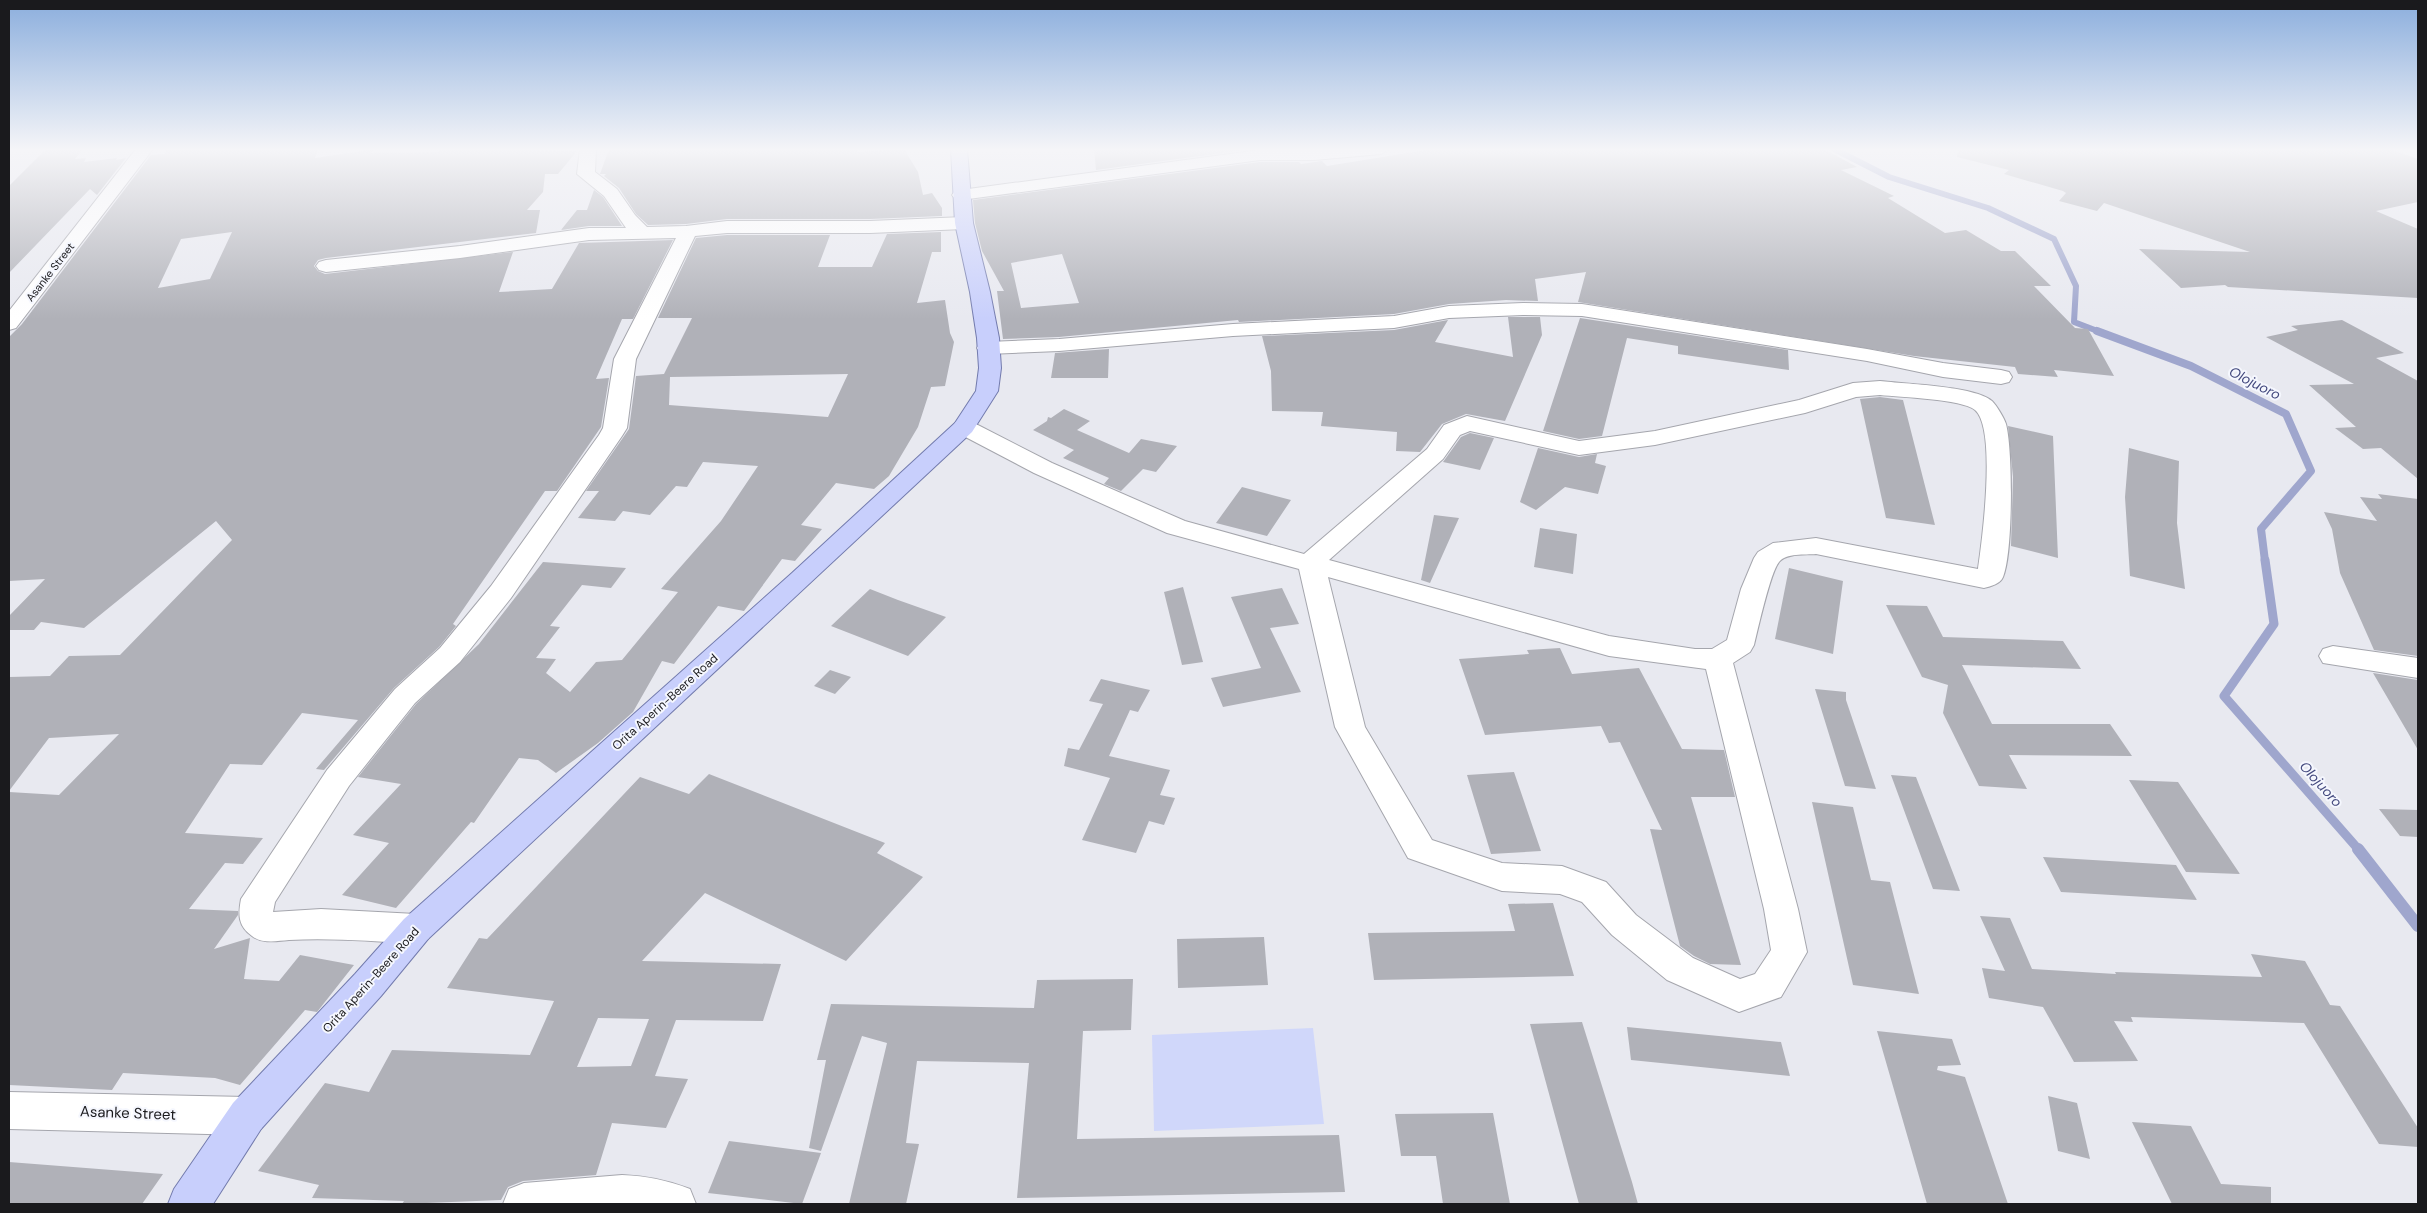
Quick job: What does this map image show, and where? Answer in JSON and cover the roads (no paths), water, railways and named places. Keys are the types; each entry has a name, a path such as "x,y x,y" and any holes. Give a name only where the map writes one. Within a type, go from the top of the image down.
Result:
{"main road":[{"name":"Orita Aperin-Beere Road","path":"189,1204 247,1116 368,985 416,929 801,579 964,427 987,391 990,368 980,292 964,223 962,206"}],"street":[{"name":"Asanke Street","path":"9,324 101,206"},
{"path":"620,206 628,219 643,234"},
{"path":"326,266 460,252 589,234 688,232 727,227 870,227 964,223"},
{"path":"416,929 321,924 265,927 254,917 258,899 338,778 405,696 450,655 502,592 610,436 615,428 625,359 688,232"},
{"path":"9,295 37,288"},
{"path":"988,348 1059,345 1233,330 1394,322 1449,312 1522,308 1582,310 1867,354 1943,370 2001,376"},
{"path":"964,427 1043,468 1176,526 1609,646 1695,659 1718,659 1740,646 1755,588 1767,558 1782,549 1816,546 1984,579 1990,576 1996,535 1999,459 1994,423 1984,406 1967,398 1880,388 1853,390 1805,406 1655,438 1579,448 1468,423 1452,430 1435,454 1310,562"},
{"path":"1310,562 1350,727 1420,849 1502,877 1562,880 1594,892 1624,925 1680,969 1739,996 1768,986 1789,952 1781,909 1718,659"},
{"path":"2333,656 2418,668"},
{"name":"Asanke Street","path":"9,1110 247,1116"},
{"path":"524,1204 590,1197 662,1198 675,1204"}],"waterway":[{"name":"Olojuoro","path":"1980,206 2054,239 2076,286 2074,322 2100,332"},
{"name":"Olojuoro","path":"2097,331 2191,366 2286,414 2311,471 2261,529 2265,561"},
{"name":"Olojuoro","path":"2265,560 2274,624 2224,696 2359,850"},
{"name":"Olojuoro","path":"2358,849 2418,926"}]}
